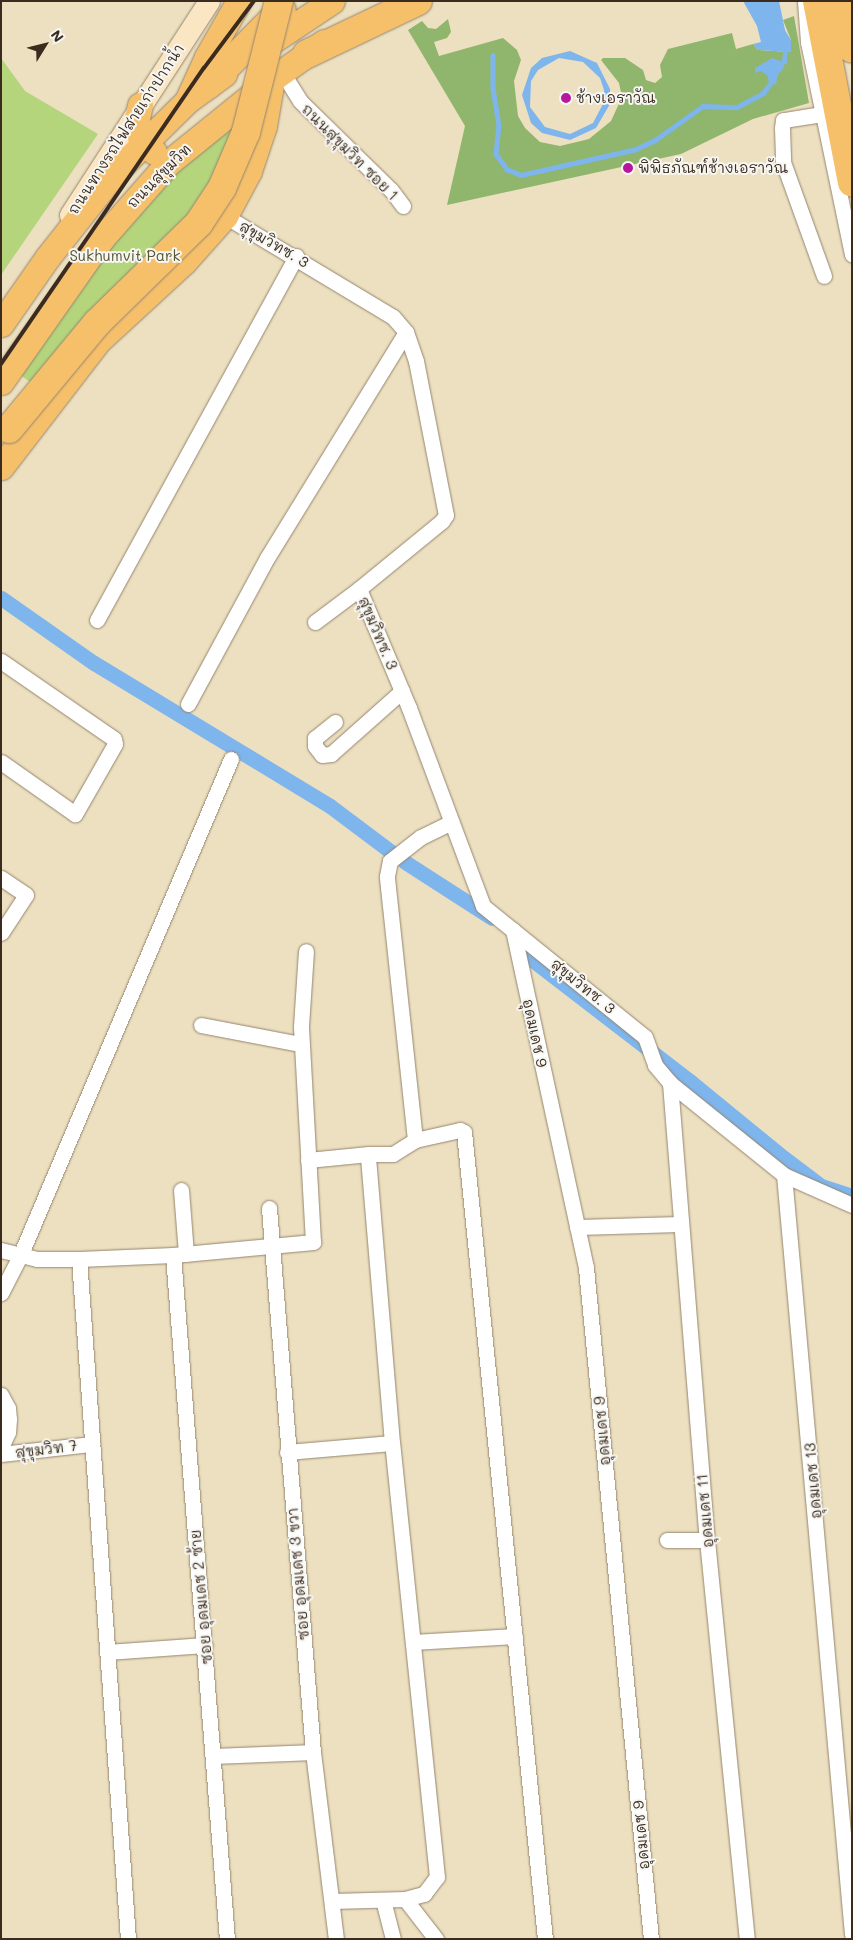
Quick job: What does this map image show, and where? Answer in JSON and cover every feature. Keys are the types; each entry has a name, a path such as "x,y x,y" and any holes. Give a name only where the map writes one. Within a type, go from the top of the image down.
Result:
{"highway":[{"path":"197,93 206,57 239,1"},
{"path":"5,434 92,330 199,222 222,188 246,132 278,1"},
{"path":"1,324 47,258 91,201 144,142 291,1"},
{"path":"197,93 332,1"},
{"name":"ถนนสุขุมวิท","path":"1,382 97,245 168,163 307,54 390,1"},
{"path":"307,54 418,1"},
{"path":"817,1 851,181"},
{"path":"840,1 852,50"},
{"path":"1,467 98,341 184,262 224,216 249,171 264,126 277,76"},
{"path":"140,105 137,125 144,142 168,163"}],"main road":[{"name":"ถนนทางรถไฟสายเก่าปากน้ำ","path":"47,258 95,174 209,1"}],"street":[{"path":"805,1 808,42 852,254"},
{"name":"ถนนสุขุมวิท ซอย 1","path":"277,76 391,190 403,206"},
{"path":"822,114 784,120 782,128 783,162 824,276"},
{"name":"สุขุมวิทซ. 3","path":"224,216 296,256 393,317 406,332 416,362 446,514 442,521 359,589 402,691 482,904 514,935 648,1042 655,1065 670,1083"},
{"path":"98,620 296,256"},
{"path":"188,704 268,558 406,332"},
{"path":"315,622 359,589"},
{"path":"1,661 115,741 75,814 1,762"},
{"path":"335,722 315,738 315,746 322,755 331,754 402,691"},
{"path":"1,1294 20,1256 231,759"},
{"path":"415,1140 387,876 390,861 398,853 452,822"},
{"path":"1,878 26,894 1,933"},
{"name":"อุดมเดช 9","path":"514,935 586,1268 651,1939"},
{"path":"1,1250 20,1256 78,1259 179,1254 313,1242 301,1044 306,950"},
{"path":"201,1024 301,1044"},
{"path":"670,1083 784,1175 852,1205"},
{"name":"อุดมเดช 11","path":"670,1083 707,1540 747,1939"},
{"path":"308,1160 369,1154 393,1154 415,1140 460,1130 464,1132 545,1939"},
{"path":"332,1901 405,1899 424,1894 437,1877 392,1443 369,1154"},
{"name":"อุดมเดช 13","path":"784,1175 852,1934"},
{"name":"ซอย อุดมเดช 2 ซ้าย","path":"180,1190 179,1254 227,1939"},
{"name":"ซอย อุดมเดช 3 ขวา","path":"269,1208 270,1246 312,1752 336,1939"},
{"path":"577,1227 680,1224"},
{"path":"78,1259 128,1939"},
{"path":"1,1395 8,1408 9,1419 8,1432 1,1448"},
{"path":"287,1452 392,1443"},
{"name":"สุขุมวิท 7","path":"1,1454 92,1444"},
{"path":"668,1540 707,1540"},
{"path":"413,1642 514,1636"},
{"path":"107,1652 206,1645"},
{"path":"214,1756 312,1752"},
{"path":"405,1899 436,1939"},
{"path":"383,1900 392,1939"}],"green space":[{"path":"794,16 809,103 753,119 681,154 447,205 465,126 408,30 422,21 428,28 436,29 448,19 451,32 447,38 434,42 439,56 503,38 517,50 521,60 514,81 518,116 525,128 540,142 560,146 589,139 611,121 622,97 619,83 601,60 603,58 625,58 643,70 646,80 655,83 662,77 660,65 668,49 732,33 736,49 753,44 758,50 791,52 791,40 783,20"},
{"path":"1,58 25,91 98,134 1,275"},
{"name":"Sukhumvit Park","path":"222,119 246,132 235,161 39,389 11,368 68,285"}],"water":[{"path":"743,1 779,1 785,30 791,40 791,52 758,50 753,44 761,42 757,26"},
{"path":"570,51 597,63 610,89 610,104 596,128 570,140 542,133 531,123 522,95 531,68 542,58","holes":["559,58 583,62 600,78 604,90 604,102 593,123 570,134 545,127 530,107 531,81 538,70"]},
{"path":"772,58 784,62 784,67 778,75 776,84 769,85 768,76 761,71 755,73 755,68"}],"waterway":[{"path":"784,62 785,51"},
{"path":"493,55 493,88 499,125 496,154 507,169 521,175 636,149 655,140 703,106 737,107 763,93 769,85"},
{"path":"1,598 94,663 330,806 394,854"},
{"path":"405,862 492,918"},
{"path":"515,933 530,958 691,1082 784,1158 821,1186 852,1196"}],"railway":[{"path":"1,364 204,68 254,1"}],"place":[{"name":"ช้างเอราวัณ","path":"566,98"},
{"name":"พิพิธภัณฑ์ช้างเอราวัณ","path":"628,168"}]}
